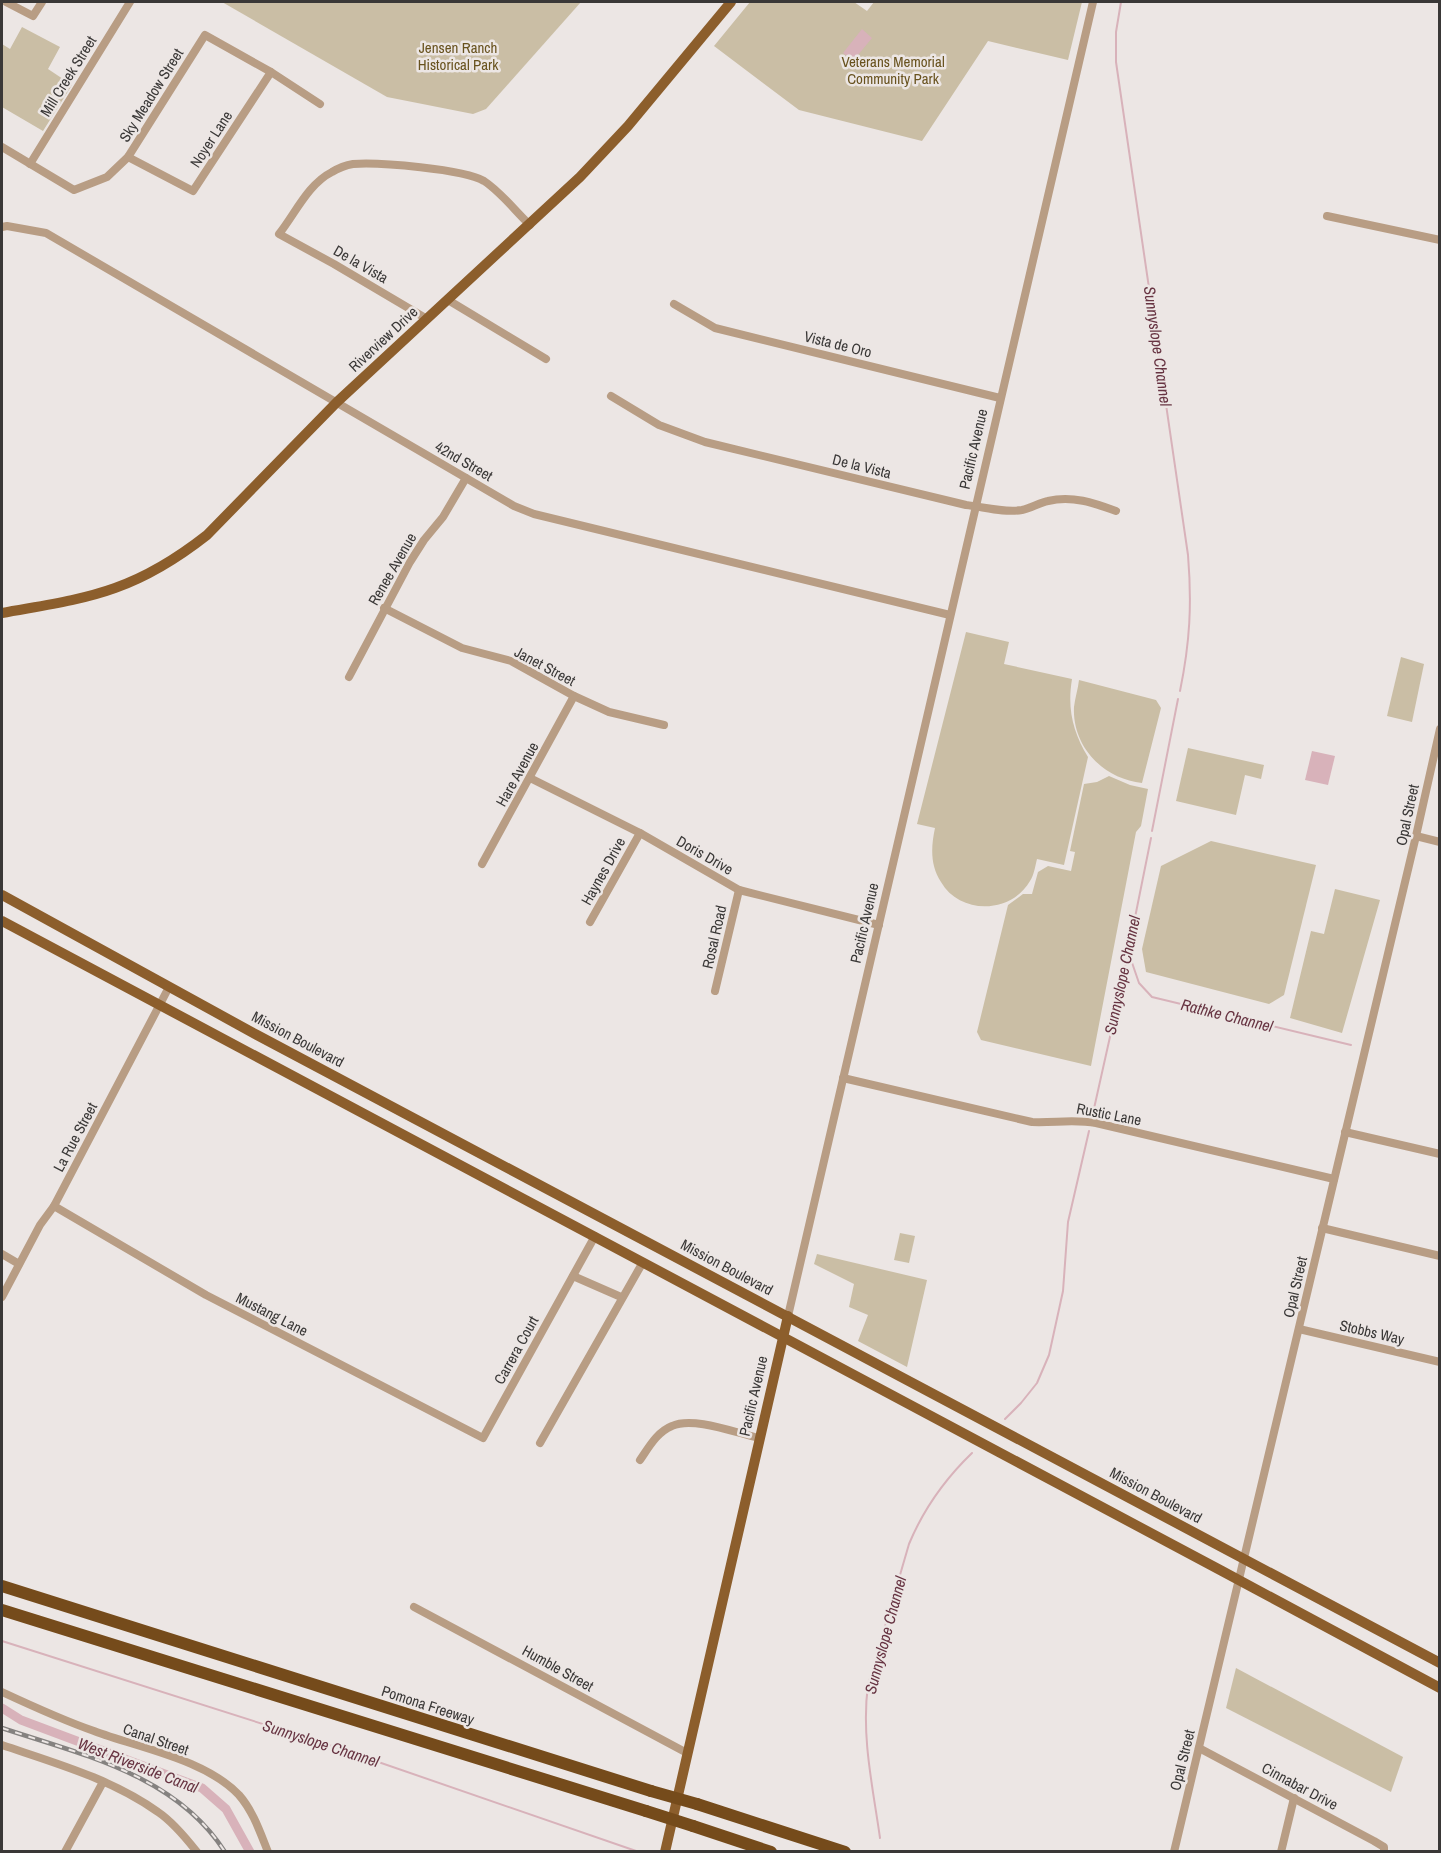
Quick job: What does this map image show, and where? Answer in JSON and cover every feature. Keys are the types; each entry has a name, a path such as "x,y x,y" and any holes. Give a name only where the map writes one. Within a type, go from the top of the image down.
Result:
{"highway":[{"name":"Pomona Freeway","path":"2,1586 845,1851"},
{"path":"2,1610 771,1851"}],"main road":[{"name":"Riverview Drive","path":"2,613 78,599 115,588 168,563 207,535 337,402 580,177 628,126 730,2"},
{"name":"Mission Boulevard","path":"2,895 169,987 1440,1663"},
{"path":"2,921 1440,1688"},
{"name":"Pacific Avenue","path":"665,1851 788,1316"}],"street":[{"path":"6,2 33,16 42,2"},
{"name":"Mill Creek Street","path":"30,164 130,2"},
{"name":"Pacific Avenue","path":"788,1316 1093,2"},
{"name":"Sky Meadow Street","path":"2,147 74,190 107,177 128,157 205,34 271,72 320,104"},
{"name":"Noyer Lane","path":"128,157 193,191 271,72"},
{"name":"De la Vista","path":"427,319 279,234 314,185 331,172 351,164 398,165 465,174 483,181 501,195 530,225"},
{"path":"1327,216 1440,240"},
{"name":"42nd Street","path":"4,226 46,233 514,506 534,514 950,615"},
{"path":"448,300 546,359"},
{"name":"Vista de Oro","path":"674,304 715,328 1000,398"},
{"name":"De la Vista","path":"611,396 659,425 705,442 975,506 1000,510 1021,510 1048,501 1065,499 1088,501 1116,511"},
{"name":"Renee Avenue","path":"349,677 384,608 424,540 442,517 466,478"},
{"name":"Janet Street","path":"384,608 462,648 511,661 573,696 609,712 664,725"},
{"name":"Hare Avenue","path":"482,864 573,696"},
{"name":"Opal Street","path":"1174,1851 1440,729"},
{"name":"Doris Drive","path":"530,778 640,833 739,890 879,925"},
{"name":"Haynes Drive","path":"590,922 640,833"},
{"path":"1416,836 1440,842"},
{"name":"Rosal Road","path":"715,991 739,890"},
{"name":"La Rue Street","path":"2,1297 40,1225 54,1206 169,987"},
{"name":"Rustic Lane","path":"843,1078 1032,1122 1049,1123 1068,1120 1096,1123 1334,1179"},
{"path":"1345,1132 1440,1154"},
{"name":"Mustang Lane","path":"54,1206 206,1295 483,1438"},
{"path":"1322,1228 1440,1256"},
{"name":"Carrera Court","path":"483,1438 595,1236"},
{"path":"2,1254 19,1264"},
{"path":"540,1443 621,1297 643,1262"},
{"path":"573,1276 621,1297"},
{"name":"Stobbs Way","path":"1299,1329 1440,1362"},
{"path":"640,1460 658,1435 673,1425 692,1423 759,1438"},
{"name":"Humble Street","path":"414,1607 687,1753"},
{"name":"Canal Street","path":"2,1692 63,1720 188,1763 210,1774 229,1787 245,1804 268,1851"},
{"path":"2,1745 103,1782 160,1813 197,1851"},
{"name":"Cinnabar Drive","path":"1199,1748 1374,1841 1384,1847 1384,1851"},
{"path":"65,1851 103,1782"},
{"path":"1281,1851 1294,1798"}],"green space":[{"name":"Jensen Ranch Historical Park","path":"222,2 581,2 486,109 473,114 387,97"},
{"name":"Veterans Memorial Community Park","path":"750,2 854,2 867,11 874,2 1082,2 1068,60 988,41 922,141 799,110 714,46"},
{"path":"22,27 60,47 48,69 72,85 43,131 2,107 2,44 10,49"},
{"path":"966,632 1009,642 1004,664 1072,679 1070,700 1072,720 1088,757 1064,865 1037,859 1031,879 1021,892 1011,900 998,905 972,905 950,893 937,876 933,862 935,828 917,824"},
{"path":"1401,657 1424,664 1412,722 1387,716"},
{"path":"1079,680 1156,700 1161,708 1142,783 1115,775 1103,768 1085,748 1078,735 1075,722 1074,707"},
{"path":"1188,748 1264,765 1261,779 1245,775 1236,815 1176,801"},
{"path":"1109,776 1130,785 1148,789 1141,826 1136,832 1091,1066 981,1040 977,1032 1008,905 1023,894 1032,894 1038,872 1048,866 1071,871 1075,852 1070,851 1084,784 1097,782"},
{"path":"1211,841 1316,865 1284,995 1269,1004 1146,972 1142,949 1161,866"},
{"path":"1335,889 1380,900 1342,1033 1290,1018 1311,931 1324,934"},
{"path":"900,1233 915,1236 909,1263 894,1260"},
{"path":"817,1254 927,1280 907,1367 858,1341 868,1315 849,1307 854,1284 814,1264"},
{"path":"1236,1668 1403,1757 1391,1792 1226,1708"}],"shaded area":[{"path":"862,29 872,38 854,62 843,53"},
{"path":"1312,751 1335,756 1328,785 1305,780"}],"waterway":[{"name":"Sunnyslope Channel","path":"1121,2 1116,32 1116,62 1188,555 1189,623 1180,691"},
{"name":"Sunnyslope Channel","path":"1152,831 1178,699"},
{"name":"Sunnyslope Channel","path":"1093,1113 1151,838"},
{"name":"Rathke Channel","path":"1129,954 1139,983 1152,997 1351,1045"},
{"name":"Sunnyslope Channel","path":"1005,1419 1037,1383 1049,1355 1063,1291 1068,1222 1089,1131"},
{"name":"Sunnyslope Channel","path":"880,1838 867,1743 868,1685 909,1544 921,1518 936,1495 972,1453"},
{"name":"Sunnyslope Channel","path":"2,1641 332,1746 639,1852"},
{"name":"West Riverside Canal","path":"2,1708 21,1720 202,1788 226,1809 250,1852"}],"railway":[{"path":"2,1728 95,1759 126,1771 154,1786 181,1804 205,1826 225,1852"}]}
